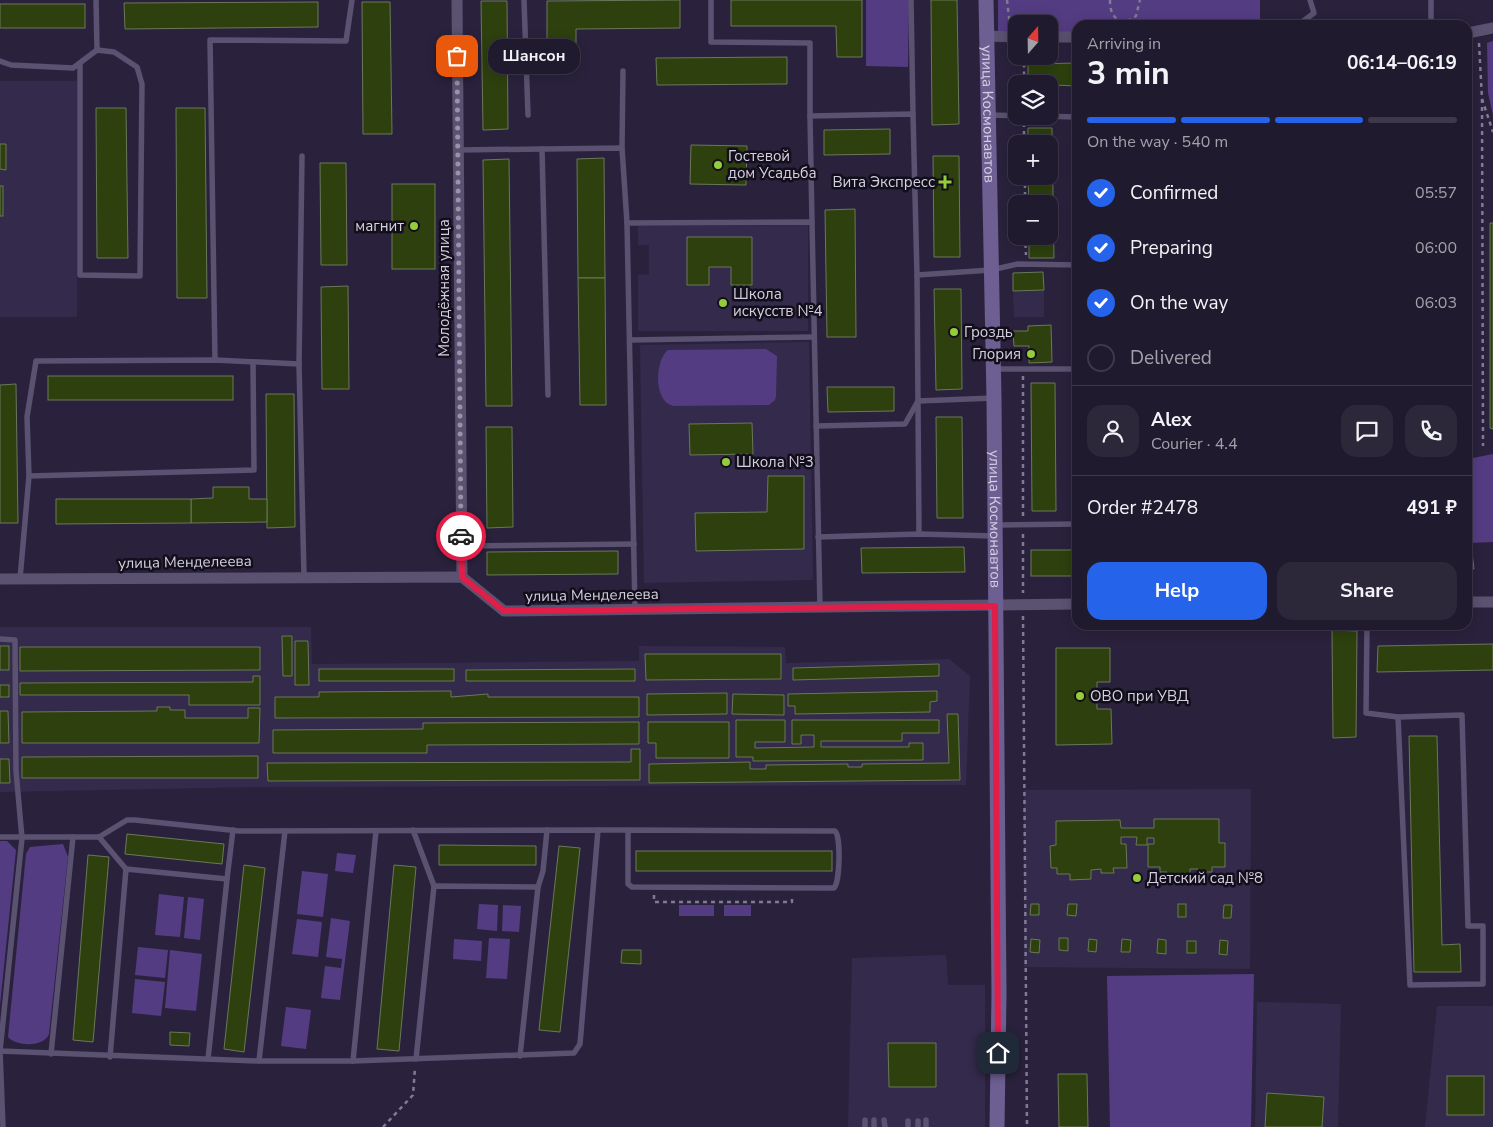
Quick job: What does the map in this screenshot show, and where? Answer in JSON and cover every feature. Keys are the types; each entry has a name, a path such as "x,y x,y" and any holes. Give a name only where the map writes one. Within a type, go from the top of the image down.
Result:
{"street":[{"name":"Молодёжная улица","path":"457,0 462,577"},
{"name":"улица Космонавтов","path":"986,0 994,398 999,994 997,1127"},
{"path":"1472,32 1493,28"},
{"path":"986,36 1008,37"},
{"path":"1058,37 1072,37"},
{"name":"улица Менделеева","path":"0,579 304,576 462,577 504,611 1072,604"},
{"path":"1472,602 1493,602"}],"lane":[{"path":"96,0 97,50"},
{"path":"215,360 210,40 346,41 352,0"},
{"path":"524,0 528,115"},
{"path":"711,0 711,42 810,43 820,607"},
{"path":"911,0 917,275 918,534"},
{"path":"1305,20 1314,13 1310,0"},
{"path":"1431,0 1432,20"},
{"path":"0,61 11,65 73,68 97,50 114,52 137,67 142,84 140,276 80,275 80,63"},
{"path":"622,71 622,148 627,224 636,610"},
{"path":"810,116 913,114"},
{"path":"987,114 1008,116"},
{"path":"1058,117 1072,117"},
{"path":"458,150 622,148"},
{"path":"542,149 548,396"},
{"path":"302,156 299,364 304,576"},
{"path":"627,224 812,222"},
{"path":"917,275 991,270 1026,264 1072,264"},
{"path":"630,340 814,337"},
{"path":"20,579 29,476 27,417 36,361 215,360 299,364"},
{"path":"29,476 254,470 253,362"},
{"path":"993,370 1072,369"},
{"path":"918,401 994,398"},
{"path":"816,426 906,424 918,401"},
{"path":"818,536 994,531 1023,525 1072,524"},
{"path":"462,546 634,544"},
{"path":"1366,630 1366,713 1398,717 1462,715 1468,926 1483,926 1483,984 1410,985 1398,717"},
{"path":"0,639 15,640 16,771 22,838 0,1051 3,1127"},
{"path":"0,837 72,838 98,836 127,820 233,830 376,831 413,830 628,830 834,831 838,838 837,885 830,888 638,888 628,884 628,830"},
{"path":"208,1059 233,830"},
{"path":"260,1060 285,830"},
{"path":"413,830 434,886 416,1059"},
{"path":"520,1056 538,887 543,871 548,830"},
{"path":"0,1051 208,1059 353,1061 568,1055 574,1053 580,1044 598,830"},
{"path":"353,1061 376,831"},
{"path":"98,836 126,869 227,879"},
{"path":"51,1054 72,838"},
{"path":"110,1056 126,869"},
{"path":"434,886 538,887"}],"path":[{"path":"1110,0 1110,10 1114,17 1121,20"},
{"path":"1129,20 1136,16 1140,0"},
{"path":"1472,32 1482,99 1483,446"},
{"path":"1482,99 1493,132"},
{"path":"1025,245 1026,264"},
{"path":"1023,369 1027,1127"},
{"path":"654,888 654,902 792,902 792,888"},
{"path":"383,1127 412,1096 416,1059"}],"shaded area":[{"path":"866,0 909,0 908,67 866,66"},
{"path":"998,0 1260,0 1260,20 1072,20 1072,32 1058,32 1058,15 1008,15 1008,32 998,32"},
{"path":"1493,41 1493,115 1488,93 1487,43"},
{"path":"0,81 77,81 77,317 0,317"},
{"name":"Школа искусств №4","path":"808,225 808,331 638,331 638,275 649,274 649,245 638,245 638,226"},
{"path":"1044,290 1044,317 1014,317 1013,291"},
{"name":"Школа №3","path":"809,342 813,580 644,583 640,345"},
{"path":"766,349 777,356 776,396 775,400 769,405 673,406 662,397 658,380 660,362 668,350"},
{"path":"1493,454 1493,542 1472,543 1472,458"},
{"path":"0,627 311,627 312,664 639,661 639,646 785,647 786,663 949,659 970,676 966,785 260,787 0,792"},
{"name":"Детский сад №8","path":"1251,789 1250,969 1024,967 1024,790"},
{"path":"0,841 7,841 16,850 0,1005"},
{"path":"63,844 68,857 49,1034 41,1042 23,1044 8,1037 26,854 30,847"},
{"path":"337,853 356,855 353,873 335,871"},
{"path":"302,871 328,874 323,917 297,914"},
{"path":"159,894 184,897 180,937 155,935"},
{"path":"188,897 204,899 200,940 184,938"},
{"path":"479,904 498,905 497,931 477,929"},
{"path":"503,905 521,906 519,932 502,931"},
{"path":"679,905 714,905 714,916 679,916"},
{"path":"724,905 751,905 751,916 724,916"},
{"path":"331,918 350,921 340,1000 321,998 325,966 341,968 342,959 326,957"},
{"path":"297,919 322,922 318,957 292,954"},
{"path":"489,938 510,939 507,979 486,978"},
{"path":"454,939 482,941 481,961 453,959"},
{"path":"138,947 168,950 165,978 135,975"},
{"path":"170,950 202,954 196,1011 165,1008"},
{"path":"946,955 948,985 985,985 985,1127 848,1127 852,958"},
{"path":"1254,974 1251,1127 1110,1127 1107,976"},
{"path":"135,979 165,982 161,1016 132,1013"},
{"path":"1257,1002 1341,1004 1338,1127 1255,1127"},
{"path":"1437,1006 1493,1006 1493,1127 1425,1127"},
{"path":"286,1007 311,1010 306,1049 281,1046"}],"building":[{"path":"680,0 680,28 576,29 576,62 547,62 547,1"},
{"path":"731,0 862,0 862,57 837,57 836,26 731,26"},
{"path":"931,0 957,0 959,124 932,125"},
{"path":"481,1 507,1 508,129 483,130"},
{"path":"318,2 318,27 125,29 124,3"},
{"path":"362,2 390,2 392,134 363,134"},
{"path":"0,4 85,4 85,28 0,28"},
{"path":"787,57 787,84 657,85 656,58"},
{"path":"1072,63 1072,86 1058,85 1058,75 1028,75 1028,65"},
{"path":"96,108 126,108 128,258 97,258"},
{"path":"176,108 205,108 207,298 177,298"},
{"path":"1028,128 1052,128 1052,135 1028,135"},
{"path":"890,129 890,154 824,155 824,130"},
{"path":"0,144 6,144 6,170 0,169"},
{"name":"Гостевой дом Усадьба","path":"691,145 747,146 746,185 690,184"},
{"path":"933,156 959,156 960,257 934,257"},
{"path":"604,158 605,278 578,278 577,159"},
{"path":"509,159 512,406 486,406 483,160"},
{"path":"320,163 346,163 347,265 321,265"},
{"name":"магнит","path":"392,184 435,184 435,269 392,269"},
{"path":"1028,185 1053,185 1053,195 1029,195"},
{"path":"0,186 3,186 3,216 0,216"},
{"path":"855,209 856,337 827,337 825,210"},
{"path":"1490,223 1493,223 1493,429 1490,428"},
{"path":"687,237 752,237 752,285 731,285 731,267 709,267 709,285 687,285"},
{"path":"1029,245 1054,245 1054,258 1029,258"},
{"path":"1043,272 1044,290 1013,291 1013,273"},
{"path":"578,278 605,278 606,405 580,405"},
{"path":"348,286 349,389 322,389 321,287"},
{"path":"934,289 961,289 962,389 936,390"},
{"path":"1051,325 1052,362 1029,363 1029,346 1014,346 1013,331 1028,331 1028,326"},
{"path":"48,376 233,376 233,400 48,400"},
{"path":"1031,383 1055,383 1056,511 1032,511"},
{"path":"16,384 18,523 0,523 0,385"},
{"path":"827,387 894,387 894,411 828,412"},
{"path":"266,394 294,394 295,527 267,528"},
{"path":"936,417 962,417 963,518 937,518"},
{"path":"752,423 753,454 690,455 689,424"},
{"path":"486,427 512,427 513,527 487,528"},
{"path":"768,476 804,476 804,549 696,551 695,513 767,512"},
{"path":"213,487 249,487 249,499 267,499 267,522 191,523 191,499 213,498"},
{"path":"56,499 191,499 191,523 56,524"},
{"path":"964,547 965,572 862,573 861,548"},
{"path":"1031,550 1072,550 1072,576 1031,576"},
{"path":"618,551 618,574 487,575 487,552"},
{"path":"1472,553 1474,569 1472,569"},
{"path":"1332,630 1357,631 1356,737 1333,738"},
{"path":"282,636 292,636 292,676 283,676"},
{"path":"295,641 308,641 309,685 295,685"},
{"path":"1493,644 1493,670 1377,672 1378,646"},
{"path":"0,646 9,646 9,670 0,670"},
{"path":"20,647 260,647 260,670 20,671"},
{"path":"1056,648 1110,648 1110,682 1097,682 1097,709 1111,709 1112,744 1056,745"},
{"path":"645,654 781,654 781,679 646,680"},
{"path":"939,664 939,676 793,680 793,668"},
{"path":"319,669 454,669 454,681 319,681"},
{"path":"635,669 635,681 466,681 466,670"},
{"path":"253,676 260,676 260,705 189,705 189,695 20,695 20,683 253,682"},
{"path":"0,685 9,685 9,697 0,697"},
{"path":"451,691 451,697 488,694 488,697 639,697 639,717 275,718 275,697 319,697 319,692"},
{"path":"937,691 937,701 930,702 930,712 795,714 795,706 788,706 788,694"},
{"path":"727,693 727,714 647,715 647,694"},
{"path":"733,694 784,695 784,715 732,714"},
{"path":"157,707 170,707 170,710 185,710 185,718 248,718 248,708 260,708 259,743 22,743 22,712 157,711"},
{"path":"0,711 8,711 9,743 0,743"},
{"path":"947,714 958,714 960,780 649,783 649,764 750,762 750,769 766,769 766,765 848,764 848,767 862,767 862,764 949,763"},
{"path":"736,720 785,720 785,742 755,742 755,748 814,747 814,735 801,735 801,744 792,744 792,720 939,720 939,733 902,733 902,741 821,741 821,747 909,747 909,743 923,743 923,760 753,761 753,757 736,757"},
{"path":"639,722 639,744 427,745 427,753 273,753 273,730 423,729 423,723"},
{"path":"648,722 729,722 729,758 656,758 656,743 648,743"},
{"path":"1409,736 1437,736 1442,945 1460,944 1461,972 1414,972"},
{"path":"631,749 640,749 640,780 268,781 267,763 631,762"},
{"path":"258,756 258,778 22,778 22,757"},
{"path":"0,759 9,759 10,783 0,783"},
{"path":"1154,819 1219,819 1219,843 1225,843 1225,867 1212,867 1212,872 1198,872 1198,869 1190,869 1190,879 1167,879 1167,872 1160,872 1160,867 1148,867 1148,844 1154,844 1154,838 1147,838 1147,845 1136,845 1137,837 1121,837 1121,844 1126,844 1127,868 1113,868 1114,873 1101,873 1101,869 1091,870 1091,879 1070,880 1070,874 1057,874 1057,868 1051,868 1050,846 1056,845 1056,821 1120,820 1121,828 1154,828"},
{"path":"127,834 224,844 222,864 125,854"},
{"path":"439,845 536,846 536,865 439,865"},
{"path":"559,846 580,848 560,1032 539,1030"},
{"path":"636,851 832,851 832,871 636,871"},
{"path":"88,855 109,857 93,1042 73,1040"},
{"path":"244,865 265,868 244,1052 224,1049"},
{"path":"394,865 416,867 399,1051 377,1049"},
{"path":"1031,904 1039,904 1039,915 1030,915"},
{"path":"1068,904 1077,904 1076,916 1067,915"},
{"path":"1178,904 1186,904 1186,917 1178,917"},
{"path":"1224,905 1232,905 1231,918 1223,918"},
{"path":"1059,938 1068,938 1068,951 1059,950"},
{"path":"1031,939 1040,940 1039,953 1030,952"},
{"path":"1089,939 1097,940 1096,952 1088,951"},
{"path":"1122,939 1131,940 1130,952 1121,952"},
{"path":"1158,939 1166,940 1166,954 1157,953"},
{"path":"1220,940 1228,941 1227,955 1219,954"},
{"path":"1187,941 1196,941 1196,953 1187,953"},
{"path":"622,950 641,950 641,964 621,963"},
{"path":"170,1032 190,1033 189,1046 170,1045"},
{"path":"888,1043 936,1043 936,1087 889,1087"},
{"path":"1058,1074 1087,1074 1088,1127 1059,1127"},
{"path":"1447,1076 1484,1076 1484,1115 1447,1115"},
{"path":"1267,1093 1324,1097 1322,1127 1265,1127"}],"way so far":[{"path":"457,56 461,536"}],"place":[{"name":"Шансон","path":"457,56"},
{"name":"Гостевой дом Усадьба","path":"718,165"},
{"name":"Вита Экспресс","path":"945,182"},
{"name":"магнит","path":"414,226"},
{"name":"Школа искусств №4","path":"723,303"},
{"name":"Гроздь","path":"954,332"},
{"name":"Глория","path":"1031,354"},
{"name":"Школа №3","path":"726,462"},
{"name":"ОВО при УВД","path":"1080,696"},
{"name":"Детский сад №8","path":"1137,878"}],"route":[{"path":"461,536 462,577 504,611 995,606 998,1053"}]}
